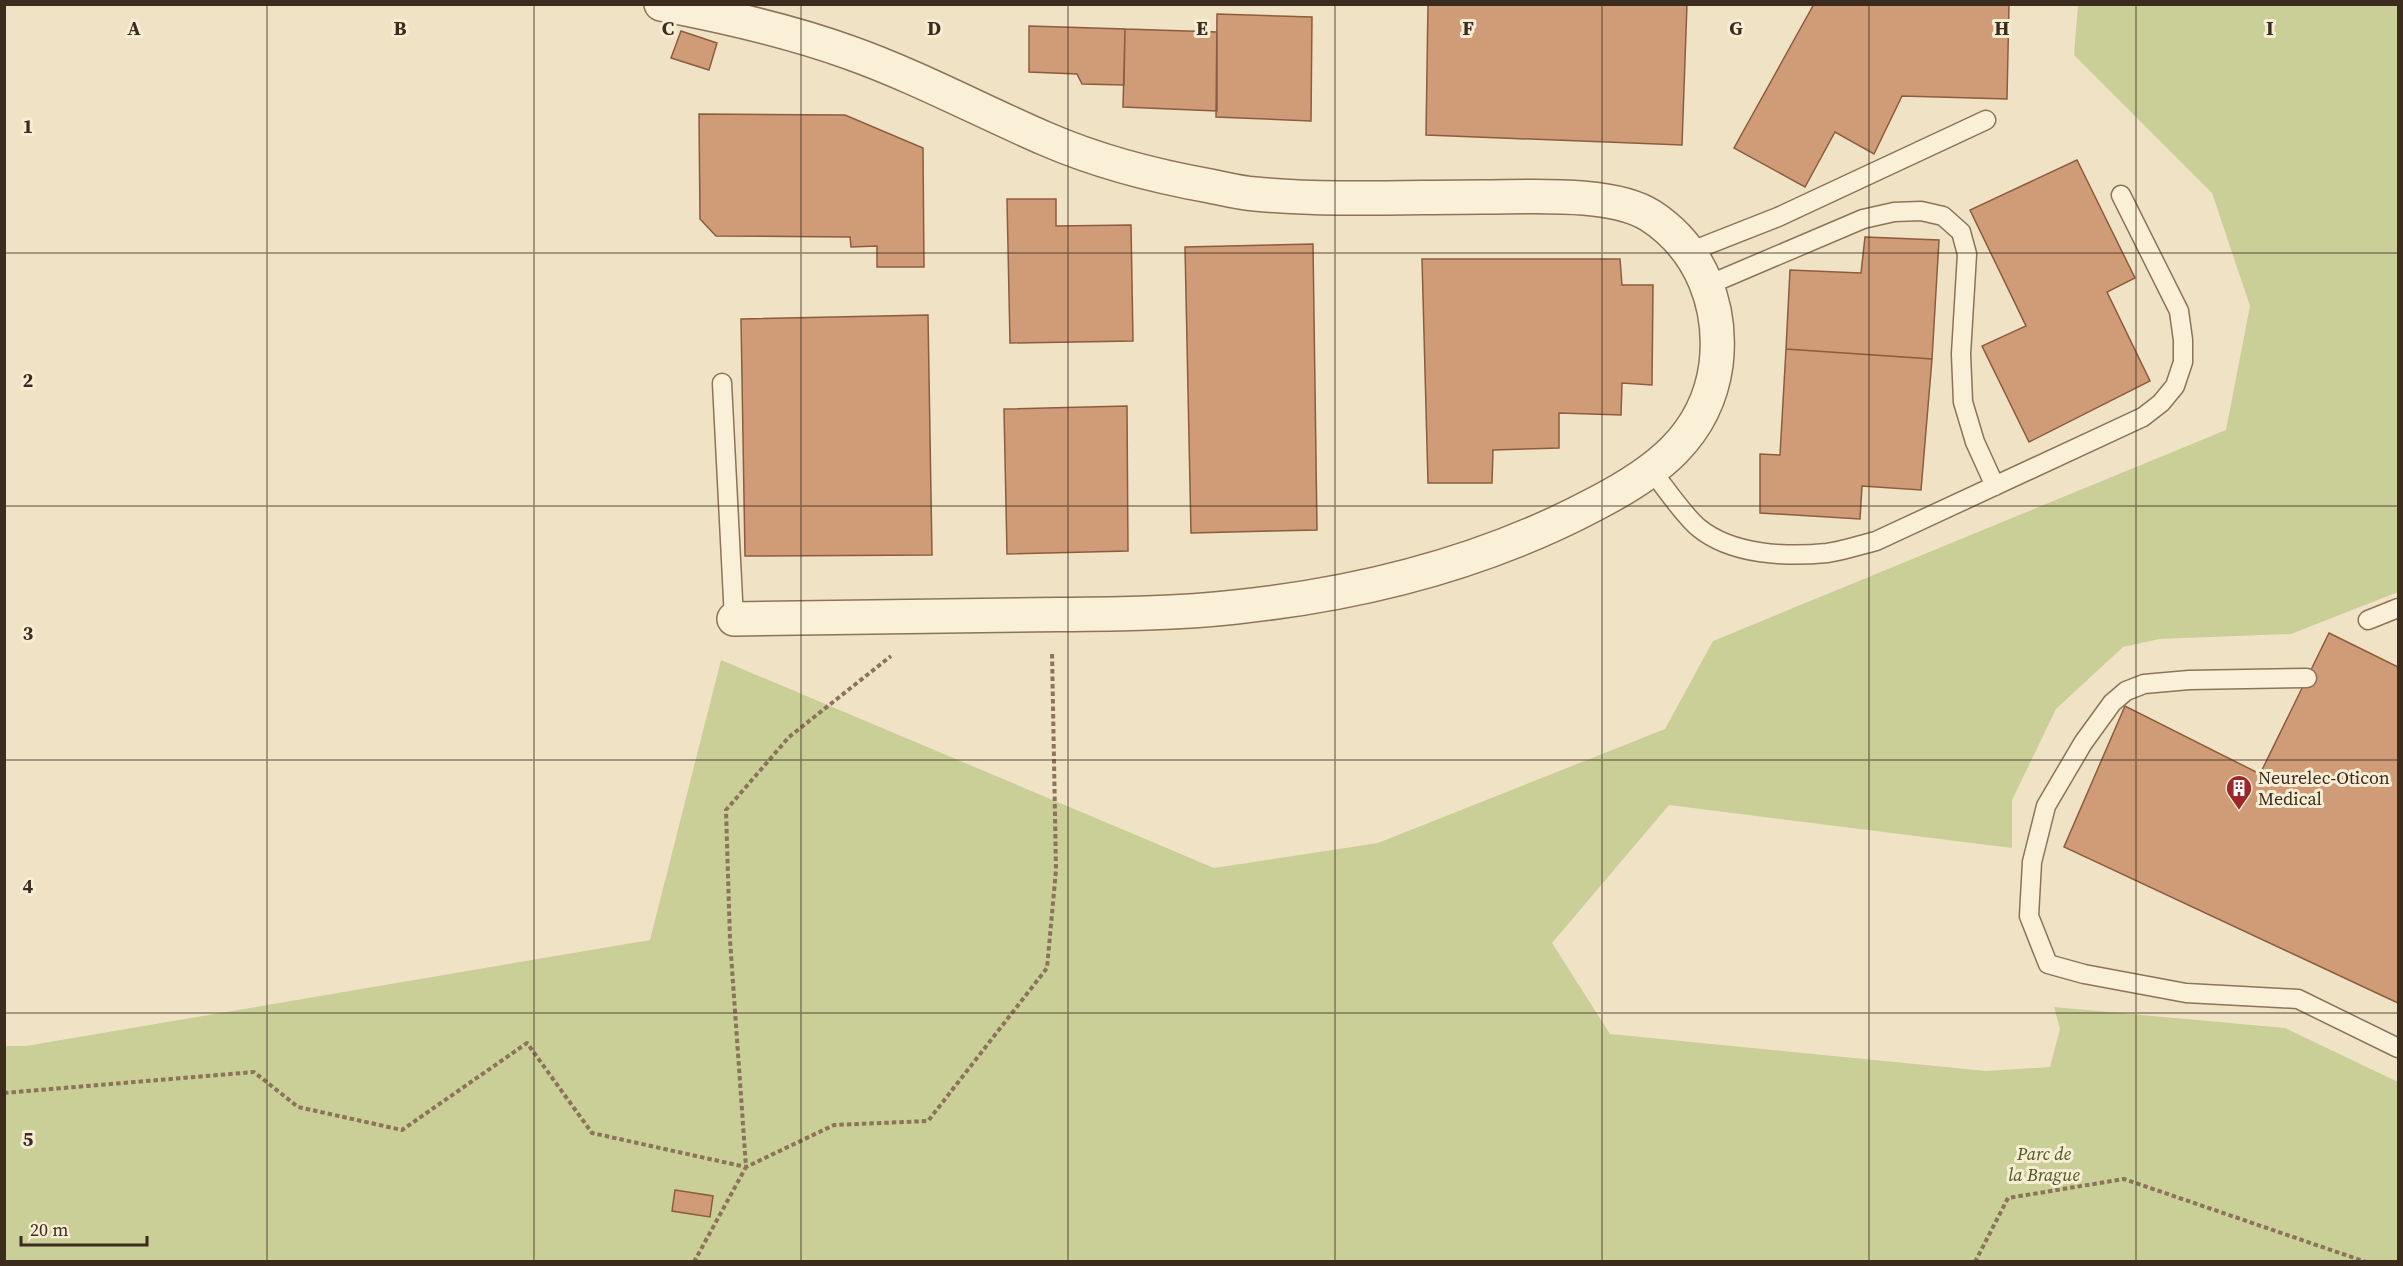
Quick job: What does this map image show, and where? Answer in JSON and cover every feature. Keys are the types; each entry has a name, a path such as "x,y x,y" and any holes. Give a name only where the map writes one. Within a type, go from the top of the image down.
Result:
{"street":[{"path":"661,4 748,21 850,52 1068,148 1096,159 1172,180 1252,194 1541,197 1612,202 1644,211 1671,230 1689,252 1708,285 1714,305 1718,348 1708,399 1690,431 1668,459 1634,484 1556,525 1484,554 1407,576 1313,598 1230,608 1052,614 734,619"}],"lane":[{"path":"1689,252 1778,218 1986,120"},
{"path":"1652,471 1698,528 1726,543 1761,552 1829,553 1876,541 2143,417 2161,403 2175,386 2182,362 2183,340 2179,310 2121,195"},
{"path":"1708,285 1863,219 1894,212 1921,211 1943,216 1961,232 1967,254 1961,354 1964,402 1975,442 1995,486"},
{"path":"722,383 734,619"},
{"path":"2368,620 2398,608"},
{"path":"2307,678 2189,680 2144,684 2126,691 2112,703 2083,743 2046,806 2032,862 2029,916 2048,964 2084,974 2186,993 2298,999 2398,1048"}],"path":[{"path":"4,1092 254,1072 298,1107 402,1130 527,1043 592,1133 746,1167 834,1125 928,1122 1047,968 1056,870 1052,614"},
{"path":"694,1262 746,1167 730,940 726,810 789,737 941,616"},
{"path":"1975,1262 2008,1198 2124,1179 2366,1262"}],"green space":[{"name":"Parc de la Brague","path":"2078,5 2398,5 2398,592 2291,634 2159,639 2123,647 2056,709 2012,800 2012,848 1669,805 1552,943 1610,1034 1986,1071 2050,1067 2060,1029 2054,1007 2285,1028 2398,1082 2398,1261 5,1262 5,1046 26,1046 650,940 721,660 1214,868 1378,843 1665,729 1713,641 2226,430 2250,306 2212,193 2074,55"}],"building":[{"path":"1428,4 1687,4 1682,145 1426,135"},
{"path":"1814,4 2009,4 2007,99 1902,96 1874,154 1835,132 1805,187 1734,148"},
{"path":"1217,14 1312,17 1311,121 1216,117"},
{"path":"1029,26 1125,29 1124,85 1082,84 1077,74 1029,72"},
{"path":"1125,29 1217,32 1217,111 1123,107"},
{"path":"681,31 717,43 709,70 671,58"},
{"path":"699,114 845,115 923,148 924,267 877,267 877,246 851,247 850,237 716,236 700,219"},
{"path":"2077,160 2135,278 2107,292 2150,381 2029,442 1982,346 2026,326 1970,210"},
{"path":"1007,199 1056,199 1056,226 1131,225 1133,341 1010,343"},
{"path":"1865,237 1939,240 1932,359 1786,349 1790,270 1861,273"},
{"path":"1313,244 1317,530 1191,533 1185,247"},
{"path":"1422,259 1620,259 1622,285 1653,285 1652,385 1622,383 1621,415 1559,413 1559,448 1493,450 1492,483 1428,483"},
{"path":"928,315 932,555 745,556 741,319"},
{"path":"1786,349 1932,359 1921,490 1862,486 1860,519 1760,513 1760,454 1780,455"},
{"path":"1127,406 1128,551 1007,554 1004,409"},
{"name":"Neurelec-Oticon Medical","path":"2329,633 2398,667 2398,1003 2064,847 2125,706 2260,774"},
{"path":"675,1190 713,1196 710,1217 672,1211"}],"place":[{"name":"Neurelec-Oticon Medical","path":"2239,811"}]}
